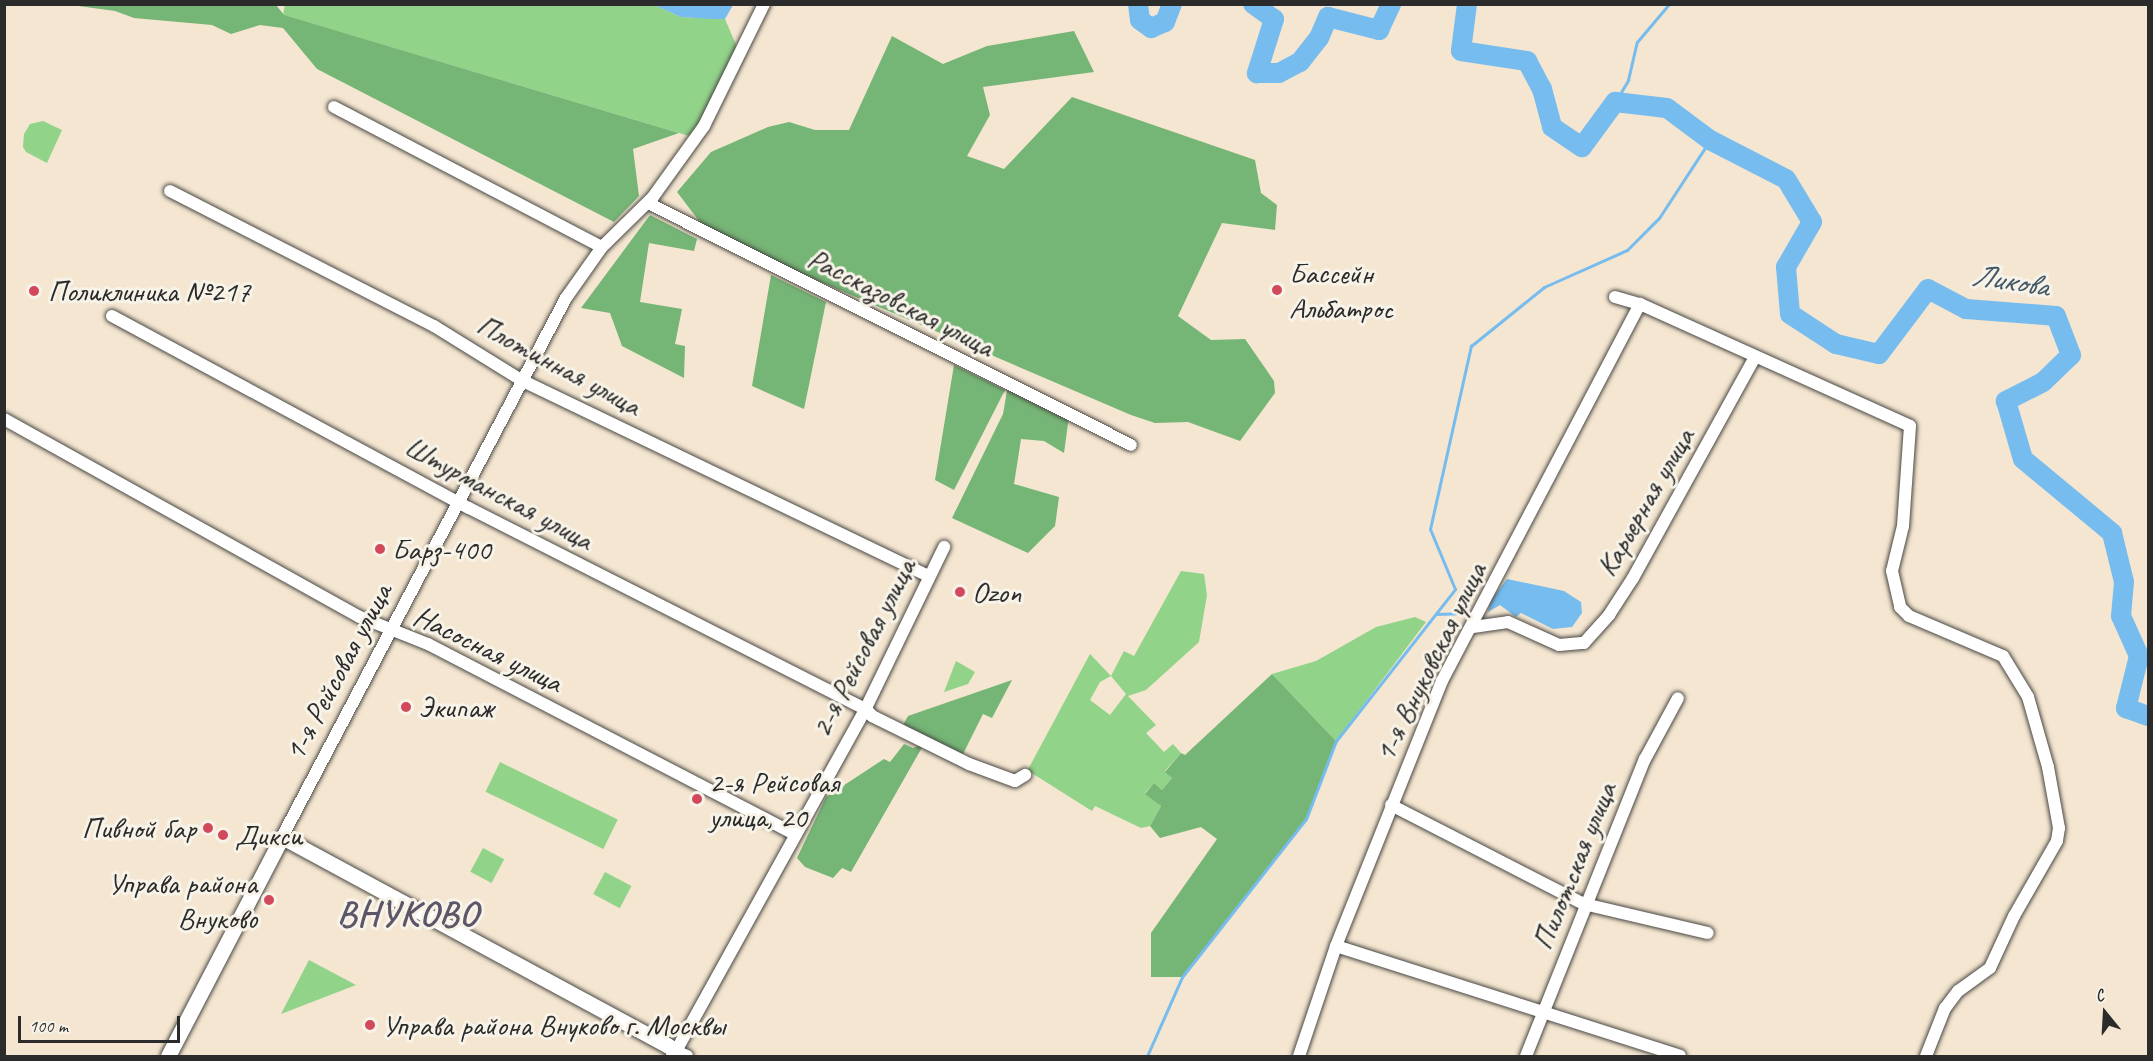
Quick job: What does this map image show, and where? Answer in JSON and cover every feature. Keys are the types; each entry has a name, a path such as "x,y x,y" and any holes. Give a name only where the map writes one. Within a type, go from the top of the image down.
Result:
{"street":[{"name":"1-я Рейсовая улица","path":"168,1056 566,298 602,247 648,203 704,126 764,4"},
{"path":"334,107 602,247"},
{"name":"Плотинная улица","path":"170,191 434,326 521,381 929,576"},
{"name":"Рассказовская улица","path":"648,203 1131,445"},
{"path":"1615,297 1640,304 1755,359 1910,426 1903,526 1892,571 1900,607 1909,616 1986,646 2002,656 2015,670 2036,720 2057,813 2057,841 2014,916 1990,968 1958,992 1945,1008 1926,1056"},
{"name":"1-я Внуковская улица","path":"1299,1056 1336,946 1390,805 1442,681 1473,627 1640,304"},
{"name":"Штурманская улица","path":"112,316 458,502 866,709 872,716 969,764 1015,781 1025,775"},
{"name":"Карьерная улица","path":"1473,627 1508,622 1559,645 1584,643 1609,615 1755,359"},
{"name":"Насосная улица","path":"4,419 390,630 460,660 794,834"},
{"name":"2-я Рейсовая улица","path":"679,1054 794,834 866,709 944,547"},
{"name":"Пилотская улица","path":"1526,1056 1584,904 1645,759 1677,698"},
{"path":"1390,805 1584,904 1708,933"},
{"path":"282,837 679,1054"},
{"path":"1336,946 1680,1056"}],"green space":[{"path":"285,4 654,5 681,17 725,19 740,54 696,138 283,15"},
{"path":"71,5 276,5 284,15 679,133 633,149 639,196 614,222 317,69 283,28 260,25 231,34 212,25 134,18 115,11"},
{"path":"1074,31 1094,72 983,87 990,115 967,156 1004,169 1072,97 1255,160 1261,193 1277,205 1275,230 1222,223 1178,316 1211,340 1245,339 1274,381 1275,393 1240,441 1188,422 1155,423 1131,415 709,234 677,192 711,152 768,127 789,122 815,130 849,130 892,36 943,64 987,46"},
{"path":"43,121 62,130 47,163 26,152 23,147 24,134 30,124"},
{"path":"650,215 697,239 694,251 649,243 640,302 682,309 675,344 685,346 684,378 622,346 610,313 581,308"},
{"path":"771,275 826,302 804,409 752,386"},
{"path":"954,365 1005,390 954,490 935,480"},
{"path":"1008,385 1069,416 1064,453 1044,441 1021,439 1014,484 1059,497 1055,526 1028,553 952,518 1003,414"},
{"path":"1181,571 1204,574 1207,595 1199,642 1146,690 1128,696 1156,725 1146,733 1164,752 1173,744 1181,753 1165,771 1172,778 1162,790 1154,783 1145,793 1161,806 1150,826 1141,828 1095,806 1092,811 1030,772 1025,775 1090,654 1111,676 1124,651 1134,656","holes":["1111,676 1126,694 1110,715 1090,700 1100,682"]},
{"path":"1415,617 1426,622 1336,741 1272,674 1316,661 1376,627"},
{"path":"956,661 975,672 968,684 944,692"},
{"path":"1272,674 1336,741 1306,819 1182,977 1151,977 1151,933 1217,839 1201,827 1160,838 1150,826 1161,806 1145,794 1154,783 1162,790 1172,778 1165,772 1181,753 1185,755"},
{"path":"1012,680 992,718 983,714 963,754 903,725 908,716"},
{"path":"904,744 913,748 924,744 851,872 842,868 833,878 805,867 797,858 826,797 884,759 890,762"},
{"path":"500,762 618,819 603,849 486,792"},
{"path":"483,848 504,859 492,883 470,872"},
{"path":"605,872 631,886 620,908 593,894"},
{"path":"309,960 356,985 281,1014"}],"water":[{"path":"654,5 733,5 725,19 712,19 681,17"},
{"path":"1507,579 1564,591 1581,602 1582,613 1572,627 1553,629 1521,613 1516,617 1500,605 1488,612 1491,600"}],"waterway":[{"name":"Ликова","path":"1138,4 1140,20 1151,28 1165,22 1172,4"},
{"name":"Ликова","path":"1253,4 1274,19 1257,73 1279,73 1300,62 1319,38 1328,17 1379,30 1391,4"},
{"name":"Ликова","path":"1467,4 1461,51 1527,61 1542,89 1552,127 1582,147 1615,102 1667,108 1710,140 1786,179 1812,222 1786,267 1790,314 1836,344 1879,354 1928,289 1966,309 2056,316 2071,355 2043,382 2006,401 2023,459 2112,533 2124,582 2121,616 2139,656 2126,708 2148,716"},
{"path":"1615,102 1628,80 1637,42 1669,4"},
{"path":"1147,1056 1182,977 1306,819 1336,741 1455,589 1430,529 1471,346 1544,287 1627,250 1659,218 1710,140"},
{"path":"1436,614 1474,613"}],"place":[{"name":"Бассейн Альбатрос","path":"1277,290"},
{"name":"Поликлиника №217","path":"34,291"},
{"name":"Барз-400","path":"380,549"},
{"name":"Ozon","path":"960,592"},
{"name":"Экипаж","path":"406,707"},
{"name":"2-я Рейсовая улица, 20","path":"697,799"},
{"name":"Пивной бар","path":"208,828"},
{"name":"Дикси","path":"223,835"},
{"name":"Управа района Внуково","path":"269,900"},
{"name":"Управа района Внуково г. Москвы","path":"370,1025"}],"district":[{"name":"ВНУКОВО","path":"408,914"}]}
